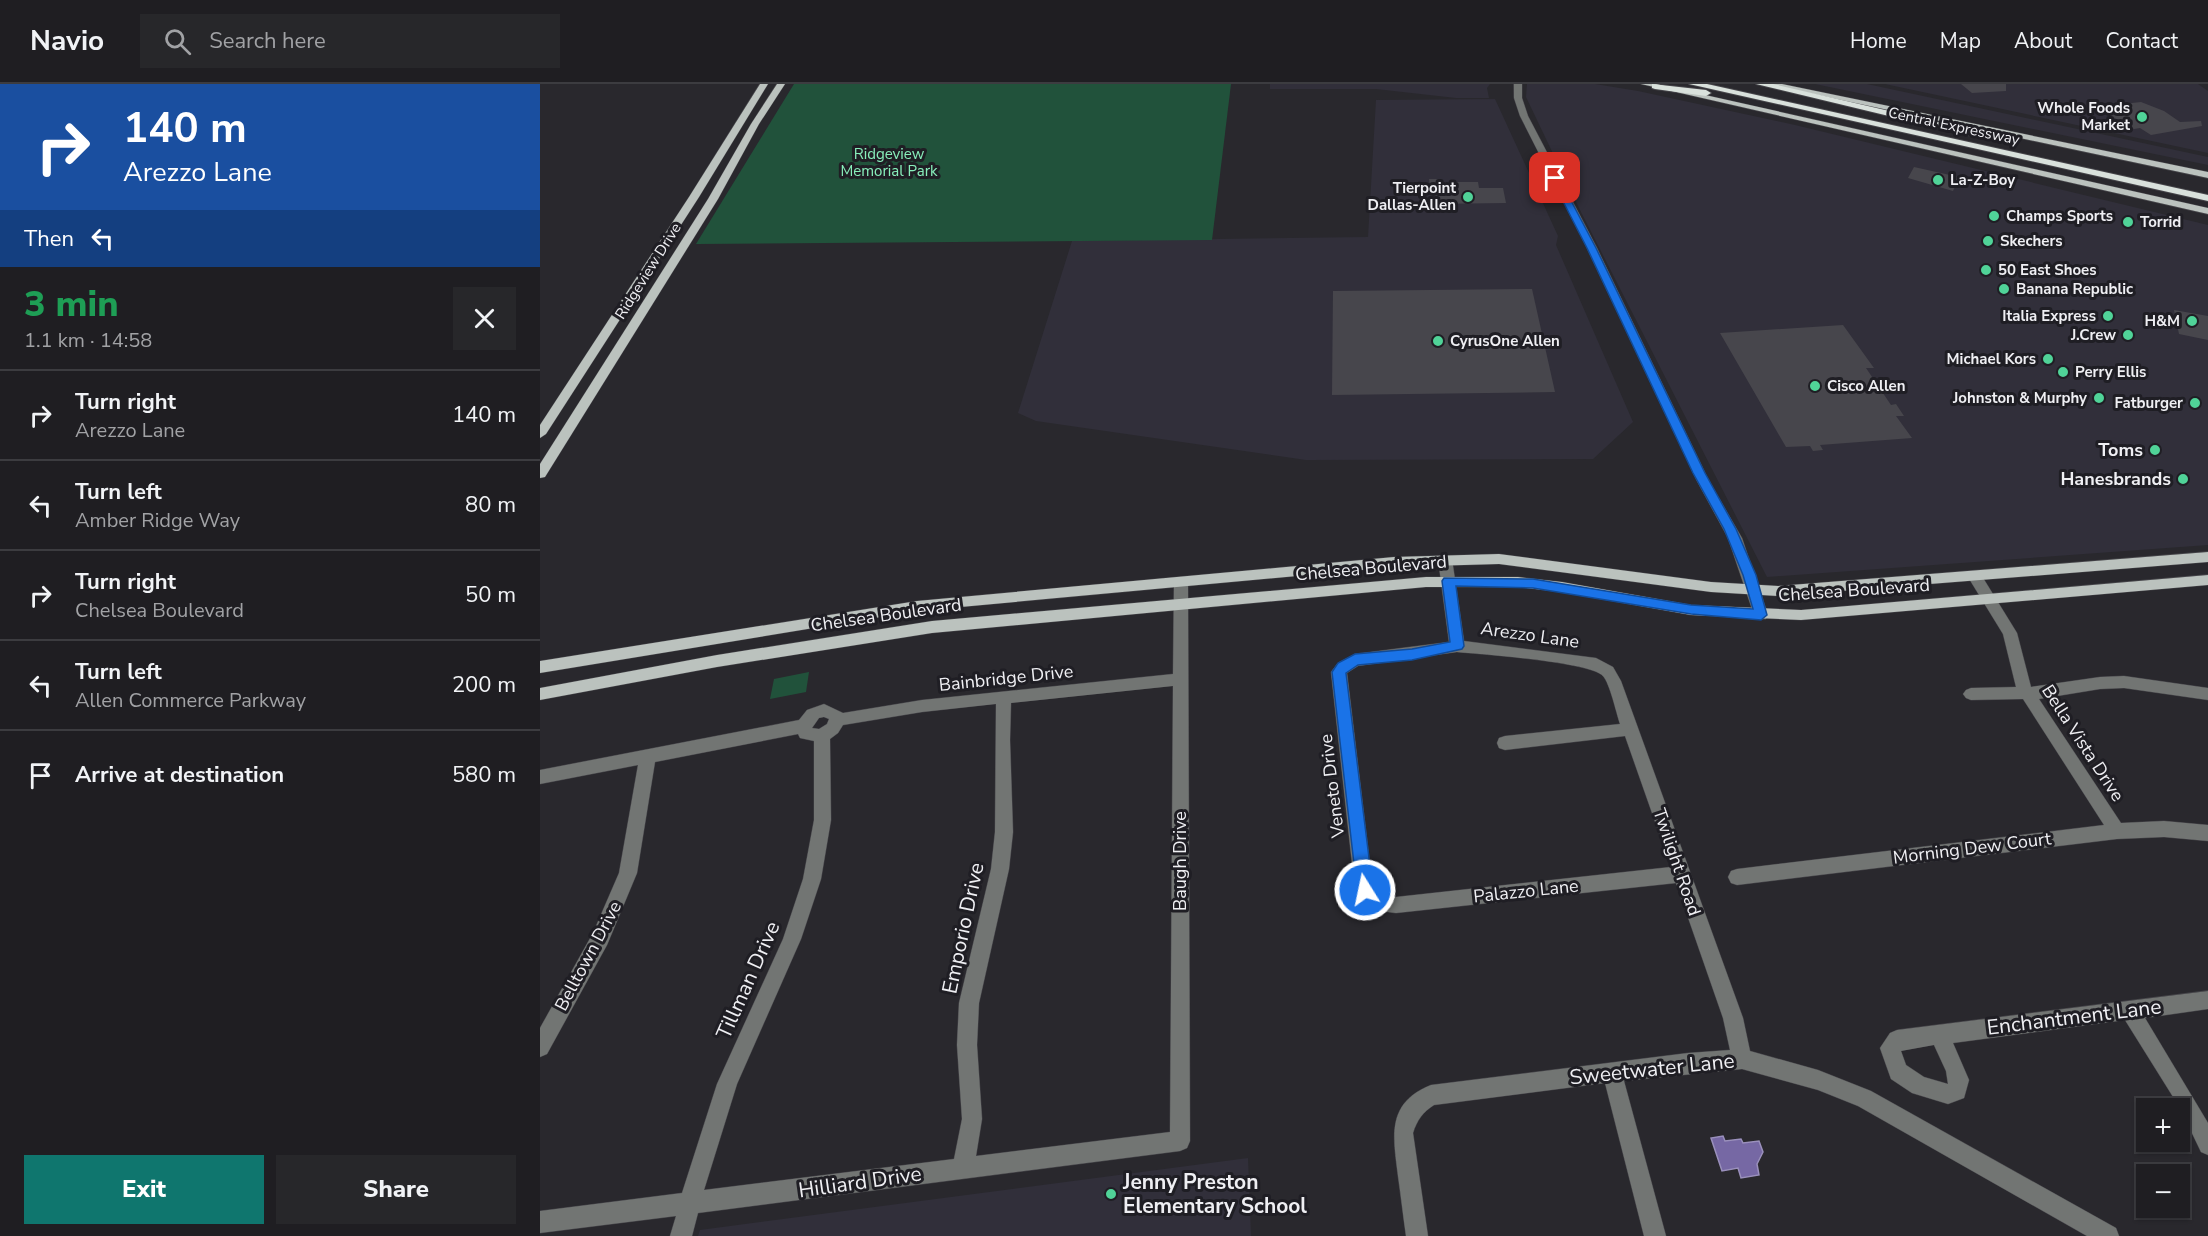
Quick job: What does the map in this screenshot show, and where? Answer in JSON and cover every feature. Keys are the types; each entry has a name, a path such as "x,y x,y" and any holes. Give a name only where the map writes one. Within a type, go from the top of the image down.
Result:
{"highway":[{"name":"Central Expressway","path":"1694,84 2208,198"},
{"name":"Central Expressway","path":"1724,84 2208,190"},
{"path":"1761,84 2013,142 2029,151"},
{"path":"1650,85 1699,91 1918,138 1991,149"}],"main road":[{"path":"1770,84 2208,175"},
{"path":"763,85 781,85"},
{"name":"Ridgeview Drive","path":"540,434 763,85"},
{"name":"Ridgeview Drive","path":"540,474 781,85"},
{"path":"1650,85 2208,211"},
{"path":"657,254 679,253"},
{"name":"Chelsea Boulevard","path":"540,667 917,606 1394,562 1483,558 1528,561 1689,587 1755,591 1975,577 2208,557"},
{"name":"Chelsea Boulevard","path":"540,694 717,660 905,630 1449,581 1533,584 1682,608 1761,615 1834,613 2208,580"}],"street":[{"path":"1518,84 1518,98 1524,116 1592,248 1699,473 1730,529 1755,591 1761,615"},
{"path":"1445,560 1458,646"},
{"name":"Bella Vista Drive","path":"1975,577 2010,633 2020,678 2027,693 2117,831"},
{"name":"Baugh Drive","path":"1180,1141 1181,582"},
{"name":"Arezzo Lane","path":"1343,667 1355,660 1458,646 1540,655 1596,664 1605,669"},
{"name":"Veneto Drive","path":"1343,667 1338,679 1363,882 1367,893 1373,899"},
{"name":"Twilight Road","path":"1605,669 1611,676 1733,1018 1742,1059"},
{"name":"Bainbridge Drive","path":"540,777 804,726 809,717 824,710 833,712 837,720 922,706 1180,679"},
{"path":"1971,694 2027,693 2124,682 2208,694"},
{"name":"Emporio Drive","path":"963,1168 972,1119 967,1045 969,1003 998,880 1004,832 1002,740 1004,697"},
{"path":"804,726 804,730 810,735 822,735 835,727 837,720"},
{"path":"1505,743 1630,729"},
{"name":"Tillman Drive","path":"681,1236 711,1125 786,954 812,881 823,822 822,735"},
{"name":"Belltown Drive","path":"540,1047 600,939 628,873 648,756"},
{"name":"Morning Dew Court","path":"1737,877 2117,831 2164,829 2208,833"},
{"name":"Palazzo Lane","path":"1373,899 1383,904 1396,905 1682,874"},
{"name":"Enchantment Lane","path":"1939,1034 2208,1000"},
{"path":"2129,1010 2188,1107 2208,1145"},
{"name":"Sweetwater Lane","path":"1417,1236 1403,1133 1412,1109 1420,1100 1431,1095 1612,1072 1742,1059 1818,1080 1864,1098 2108,1236"},
{"path":"1612,1072 1655,1236"},
{"name":"Hilliard Drive","path":"540,1222 689,1205 1180,1141"}],"shaded area":[{"path":"1270,84 1490,84 1487,88 1489,98 1456,98 1376,89 1270,89"},
{"path":"1527,84 1595,84 1638,91 1795,125 2208,225 2208,545 1767,577 1580,210 1526,97"},
{"path":"1815,84 1867,84 2208,157 2208,165"},
{"path":"1885,84 2198,84 2208,91 2208,153"},
{"path":"1495,99 1558,236 1556,245 1633,422 1593,459 1306,460 1036,421 1018,413 1072,241 1368,237 1376,100"},
{"path":"1723,1136 1725,1141 1741,1139 1743,1143 1759,1141 1763,1152 1757,1164 1759,1175 1741,1178 1738,1168 1722,1171 1711,1138"},
{"name":"Jenny Preston Elementary School","path":"1248,1158 1251,1236 698,1236 700,1230"}],"green space":[{"name":"Ridgeview Memorial Park","path":"794,84 1231,84 1212,240 696,244"},
{"path":"809,672 806,692 770,699 774,679"}],"building":[{"path":"1961,84 2006,84 2006,91 1972,93"},
{"name":"Whole Foods Market","path":"2141,102 2164,111 2180,122 2201,121 2202,126 2151,135 2140,128 2134,129 2095,107"},
{"name":"La-Z-Boy","path":"1914,167 1959,177 1953,191 1908,178"},
{"name":"Tierpoint Dallas-Allen","path":"1429,179 1439,179 1440,182 1478,182 1479,188 1503,188 1506,203 1432,204"},
{"name":"CyrusOne Allen","path":"1532,289 1555,392 1332,395 1333,291"},
{"name":"H&M","path":"2174,310 2208,316 2208,340 2179,334"},
{"name":"Cisco Allen","path":"1843,325 1874,368 1866,368 1891,405 1896,404 1904,416 1896,416 1912,438 1820,445 1823,450 1813,451 1810,446 1786,447 1720,333"}],"place":[{"name":"Whole Foods Market","path":"2142,117"},
{"name":"La-Z-Boy","path":"1938,180"},
{"name":"Tierpoint Dallas-Allen","path":"1468,197"},
{"name":"Champs Sports","path":"1994,216"},
{"name":"Torrid","path":"2128,222"},
{"name":"Skechers","path":"1988,241"},
{"name":"50 East Shoes","path":"1986,270"},
{"name":"Banana Republic","path":"2004,289"},
{"name":"Italia Express","path":"2108,316"},
{"name":"H&M","path":"2192,321"},
{"name":"J.Crew","path":"2128,335"},
{"name":"CyrusOne Allen","path":"1438,341"},
{"name":"Michael Kors","path":"2048,359"},
{"name":"Perry Ellis","path":"2063,372"},
{"name":"Cisco Allen","path":"1815,386"},
{"name":"Johnston & Murphy","path":"2099,398"},
{"name":"Fatburger","path":"2195,403"},
{"name":"Toms","path":"2155,450"},
{"name":"Hanesbrands","path":"2183,479"},
{"name":"Jenny Preston Elementary School","path":"1111,1194"}],"route":[{"path":"1365,890 1338,679 1339,672 1348,662 1355,660 1458,646 1449,581 1518,582 1588,591 1691,610 1761,615 1740,550 1707,490 1592,248 1555,178"}]}
